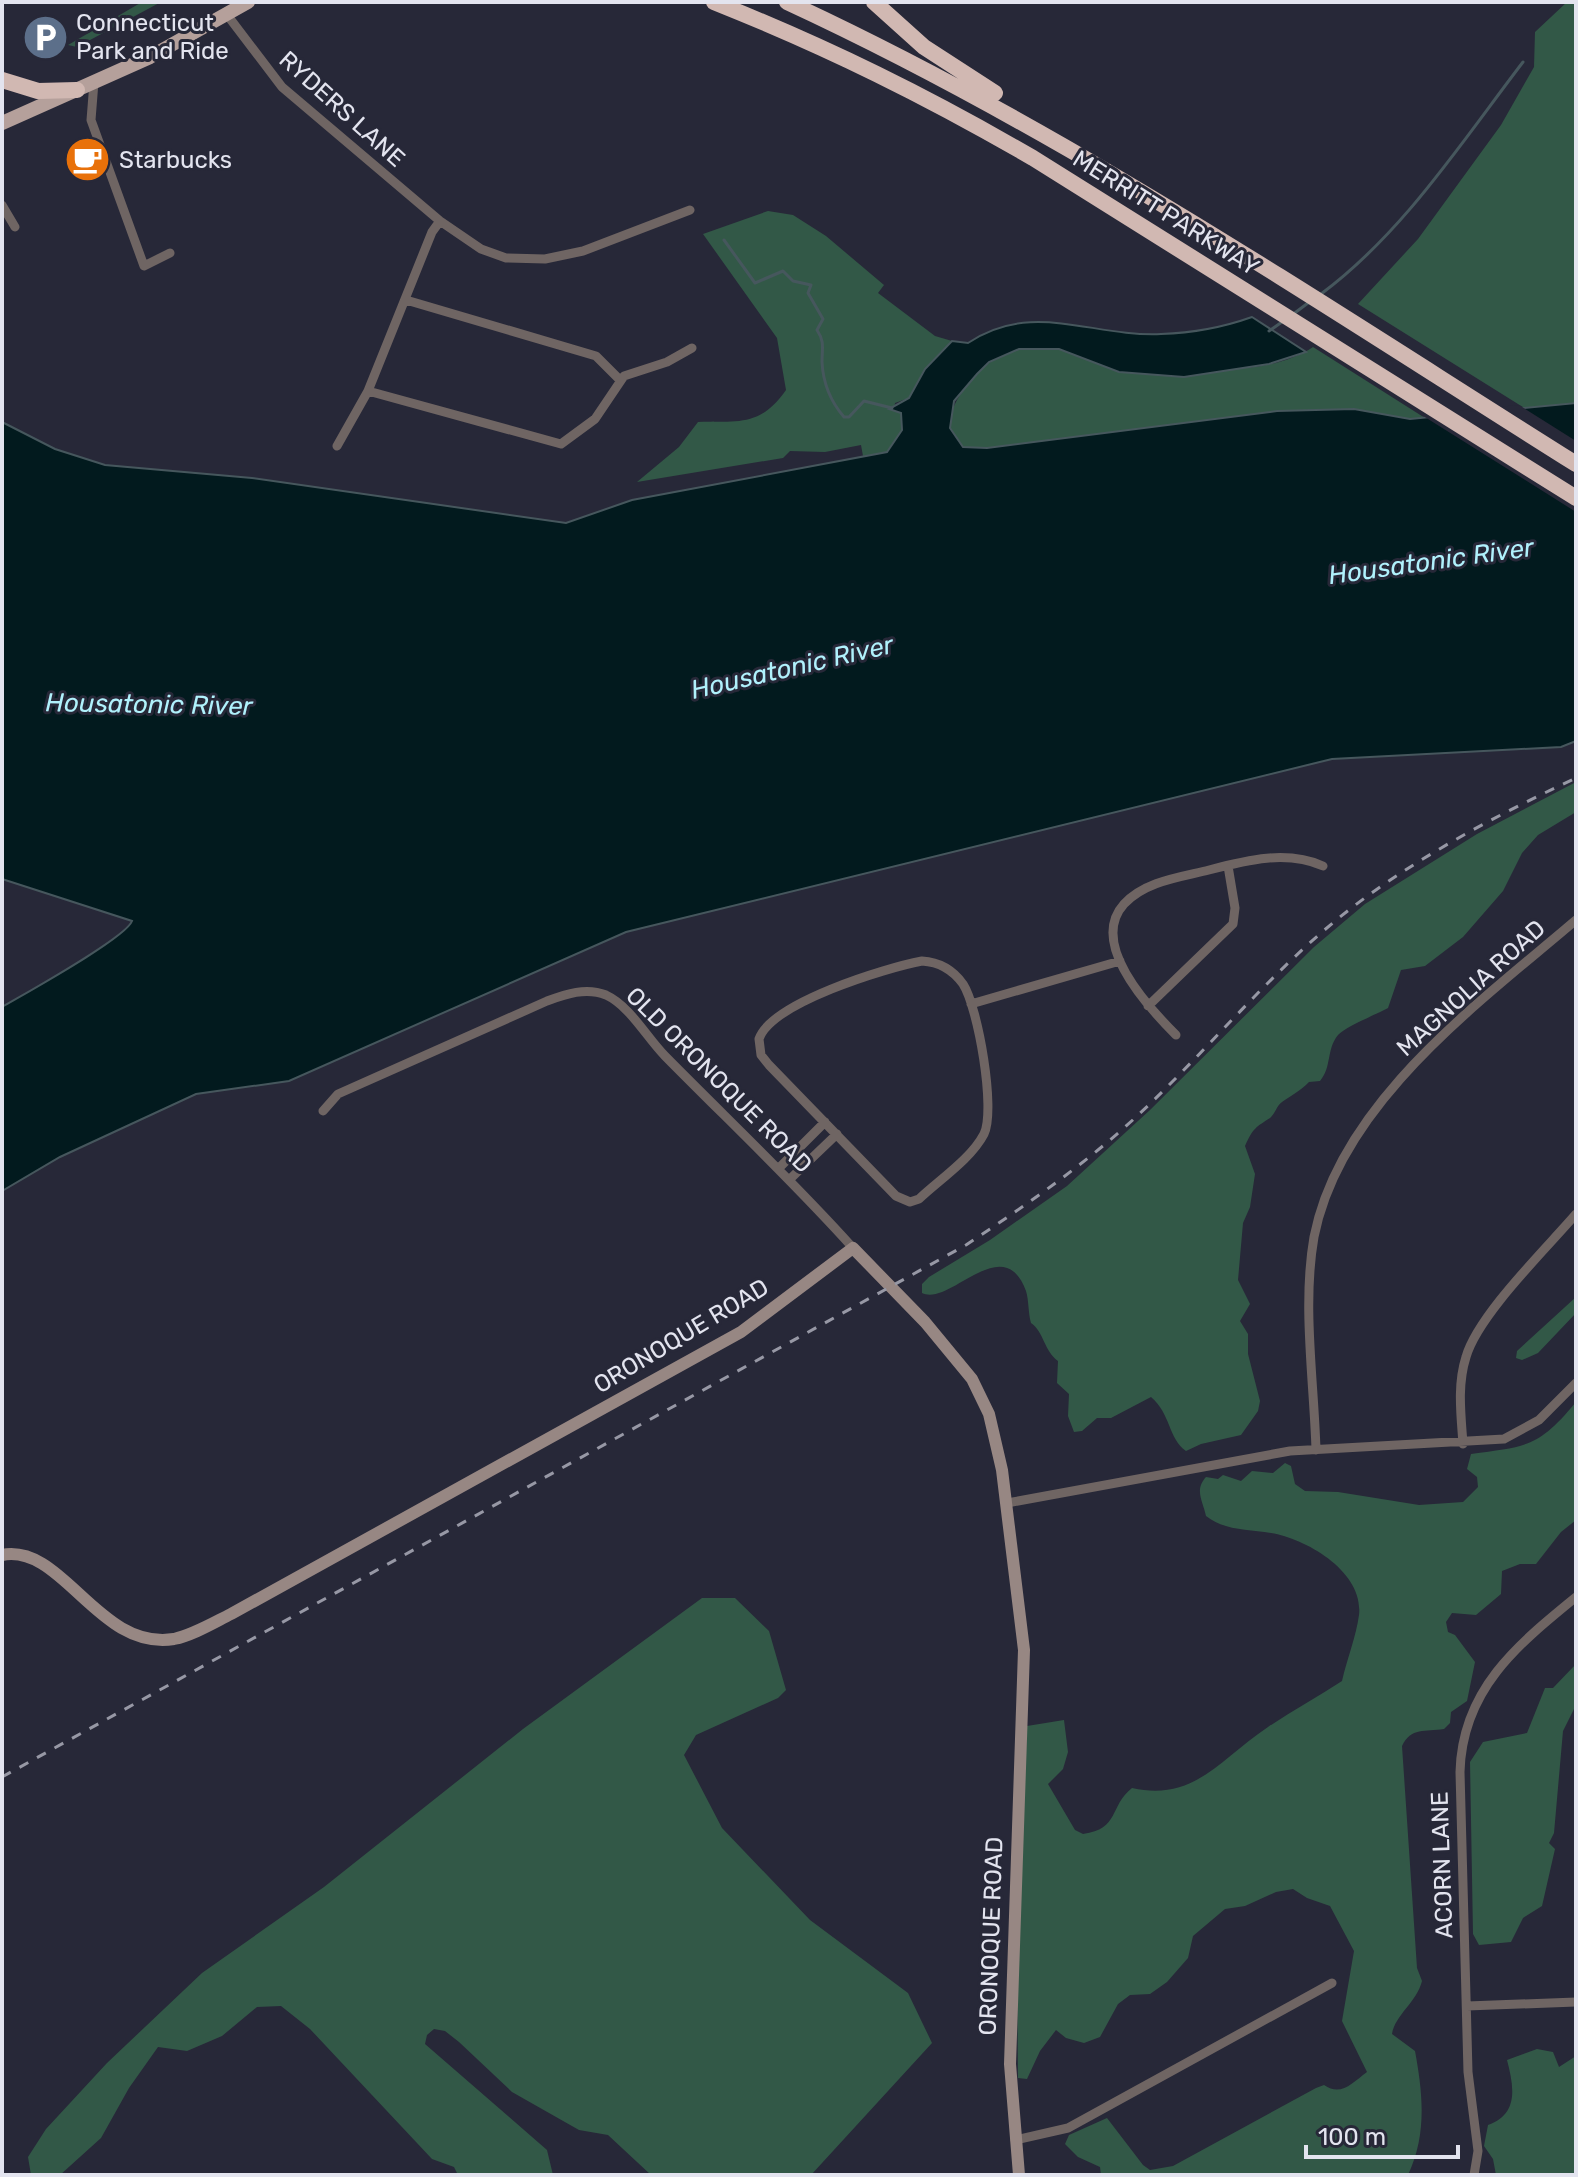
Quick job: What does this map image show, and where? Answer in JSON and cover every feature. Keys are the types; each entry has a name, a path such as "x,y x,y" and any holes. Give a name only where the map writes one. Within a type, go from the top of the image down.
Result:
{"highway":[{"name":"MERRITT PARKWAY","path":"714,2 825,47 948,109 1204,264 1576,498"},
{"name":"MERRITT PARKWAY","path":"787,2 963,87 1069,149 1576,464"},
{"path":"874,2 924,47 1043,123 1069,149"},
{"path":"2,80 38,91 77,90"}],"main road":[{"path":"2,123 94,82 228,16 248,2"}],"street":[{"name":"RYDERS LANE","path":"228,16 282,87 440,221 481,249 525,260 583,251 690,210"},
{"path":"94,82 91,120 144,266 170,253"},
{"path":"2,205 15,227"},
{"path":"337,446 368,391 432,232 440,221"},
{"path":"406,300 596,356 620,380"},
{"path":"368,391 561,444 595,419 620,380 635,370 667,362 692,348"},
{"path":"1176,1035 1137,994 1120,961 1116,924 1124,904 1159,883 1228,866 1293,856 1323,866"},
{"path":"1148,1006 1233,924 1235,908 1228,866"},
{"name":"MAGNOLIA ROAD","path":"1316,1450 1312,1256 1319,1219 1340,1166 1372,1117 1420,1058 1576,920"},
{"path":"922,961 941,965 953,972 964,986 971,1004 989,1111 984,1133 974,1147 919,1199 907,1202 896,1196 761,1055 759,1039 769,1022 849,980 922,961"},
{"path":"971,1004 1120,961"},
{"name":"OLD ORONOQUE ROAD","path":"323,1111 331,1099 356,1085 469,1039 547,1001 587,991 616,1001 853,1248"},
{"path":"779,1168 825,1122"},
{"path":"790,1179 837,1134"},
{"path":"1463,1444 1461,1388 1470,1345 1487,1320 1576,1214"},
{"name":"ORONOQUE ROAD","path":"2,1555 26,1556 40,1562 87,1604 120,1627 138,1635 175,1639 231,1614 741,1332 853,1248 932,1330 982,1394 995,1436 1007,1503 1024,1650 1013,1911 1010,2088 1019,2175"},
{"path":"1007,1503 1277,1453 1492,1442 1517,1435 1539,1420 1576,1383"},
{"name":"ACORN LANE","path":"1474,2175 1478,2151 1469,2088 1460,1772 1465,1730 1494,1671 1512,1650 1576,1597"},
{"path":"1015,2140 1054,2133 1081,2122 1332,1983"},
{"path":"1467,2006 1576,2002"}],"green space":[{"path":"142,2 161,2 77,47 68,45"},
{"path":"1567,2 1576,2 1576,403 1526,409 1358,304 1418,239 1501,125 1534,67 1535,32"},
{"path":"768,211 793,215 826,236 884,285 878,293 935,336 952,341 925,369 909,398 895,403 894,411 901,413 902,430 887,452 863,456 861,445 825,452 790,451 783,458 637,482 679,447 698,422 748,420 767,410 786,390 777,338 703,234"},
{"path":"1313,347 1425,418 1410,419 1354,409 1277,411 987,448 963,447 950,428 956,402 976,375 998,357 1017,350 1069,348 1230,369 1273,364"},
{"path":"1576,782 1576,812 1538,835 1522,853 1503,891 1463,937 1425,966 1401,970 1388,1008 1338,1035 1320,1081 1309,1082 1280,1103 1272,1116 1255,1129 1248,1140 1245,1146 1255,1174 1250,1207 1243,1223 1238,1280 1250,1304 1240,1321 1248,1334 1248,1354 1260,1401 1258,1411 1241,1435 1201,1444 1186,1451 1151,1397 1111,1418 1097,1418 1082,1431 1074,1432 1068,1416 1069,1394 1057,1383 1058,1361 1031,1323 1026,1291 1016,1274 1004,1267 990,1268 947,1290 934,1294 922,1293 922,1284 929,1277 990,1240 1067,1186 1150,1110 1314,947 1365,904 1477,834"},
{"path":"1576,1297 1576,1313 1538,1353 1522,1360 1516,1358 1517,1351"},
{"path":"1576,1402 1576,1520 1561,1532 1536,1564 1520,1564 1502,1571 1501,1594 1476,1615 1452,1613 1446,1622 1448,1632 1455,1635 1475,1662 1467,1701 1451,1712 1450,1723 1444,1729 1414,1733 1402,1746 1417,1968 1422,1981 1392,2034 1415,2051 1420,2083 1421,2130 1408,2175 1101,2175 1100,2167 1078,2157 1065,2144 1069,2135 1107,2118 1143,2165 1150,2170 1173,2166 1316,2088 1324,2085 1341,2089 1367,2072 1342,2021 1354,1951 1330,1906 1293,1889 1276,1892 1245,1906 1225,1909 1193,1936 1188,1958 1167,1982 1150,1994 1130,1995 1118,2004 1100,2037 1084,2043 1066,2038 1056,2030 1040,2051 1027,2079 1018,2078 1017,1971 1027,1726 1064,1720 1068,1752 1063,1769 1048,1784 1075,1830 1083,1834 1109,1822 1132,1788 1154,1791 1173,1789 1206,1774 1268,1727 1342,1681 1359,1615 1358,1599 1352,1585 1343,1572 1316,1550 1285,1536 1229,1527 1206,1516 1200,1491 1206,1477 1218,1479 1223,1475 1241,1481 1252,1471 1273,1473 1285,1463 1291,1466 1295,1484 1305,1491 1338,1492 1419,1505 1463,1502 1478,1487 1477,1477 1467,1469 1471,1454 1519,1446 1541,1437"},
{"path":"702,1598 735,1598 769,1631 786,1690 778,1698 696,1735 684,1755 722,1828 810,1920 908,1993 932,2043 811,2175 651,2175 608,2135 579,2130 512,2092 459,2042 445,2031 434,2029 427,2035 425,2044 547,2150 553,2175 458,2175 454,2167 432,2159 310,2029 281,2006 257,2007 222,2036 187,2051 158,2047 129,2088 101,2138 60,2175 31,2175 28,2157 46,2129 107,2063 202,1973 324,1887 523,1729"},
{"path":"1576,1664 1576,1705 1563,1731 1554,1833 1549,1843 1555,1849 1542,1906 1523,1918 1511,1942 1479,1945 1473,1934 1470,1762 1483,1742 1527,1733 1545,1688 1553,1688"},
{"path":"1537,2049 1553,2052 1559,2067 1576,2056 1576,2175 1496,2175 1493,2159 1484,2146 1488,2125 1505,2114 1512,2098 1507,2060"}],"water":[{"name":"Housatonic River","path":"1252,317 1306,352 1269,364 1184,377 1119,372 1059,349 1019,349 989,362 977,374 954,401 950,428 963,447 987,448 1277,411 1354,409 1410,419 1576,403 1576,741 1561,747 1332,759 626,932 289,1081 196,1094 60,1157 2,1191 2,1007 94,952 126,929 132,921 2,879 2,422 55,449 105,465 252,478 566,523 632,500 887,452 902,430 901,413 889,409 909,398 925,369 952,341 968,343 992,330 1039,322 1161,334 1207,329"}],"pier":[{"path":"1519,405 1576,441 1576,512 1420,414"}],"waterway":[{"path":"1321,294 1351,270 1405,215 1523,62"},
{"path":"724,240 755,283 783,271 793,281 811,285 808,293 823,319 817,330 822,342 824,377 844,417 849,417 864,401 892,408"},
{"path":"1292,315 1308,303"},
{"path":"1269,331 1282,322"}],"railway":[{"path":"2,1777 966,1245 1054,1184 1116,1135 1287,964 1367,896 1454,840 1576,778"}],"place":[{"name":"Connecticut Park and Ride","path":"45,37"},
{"name":"Starbucks","path":"88,160"}]}
